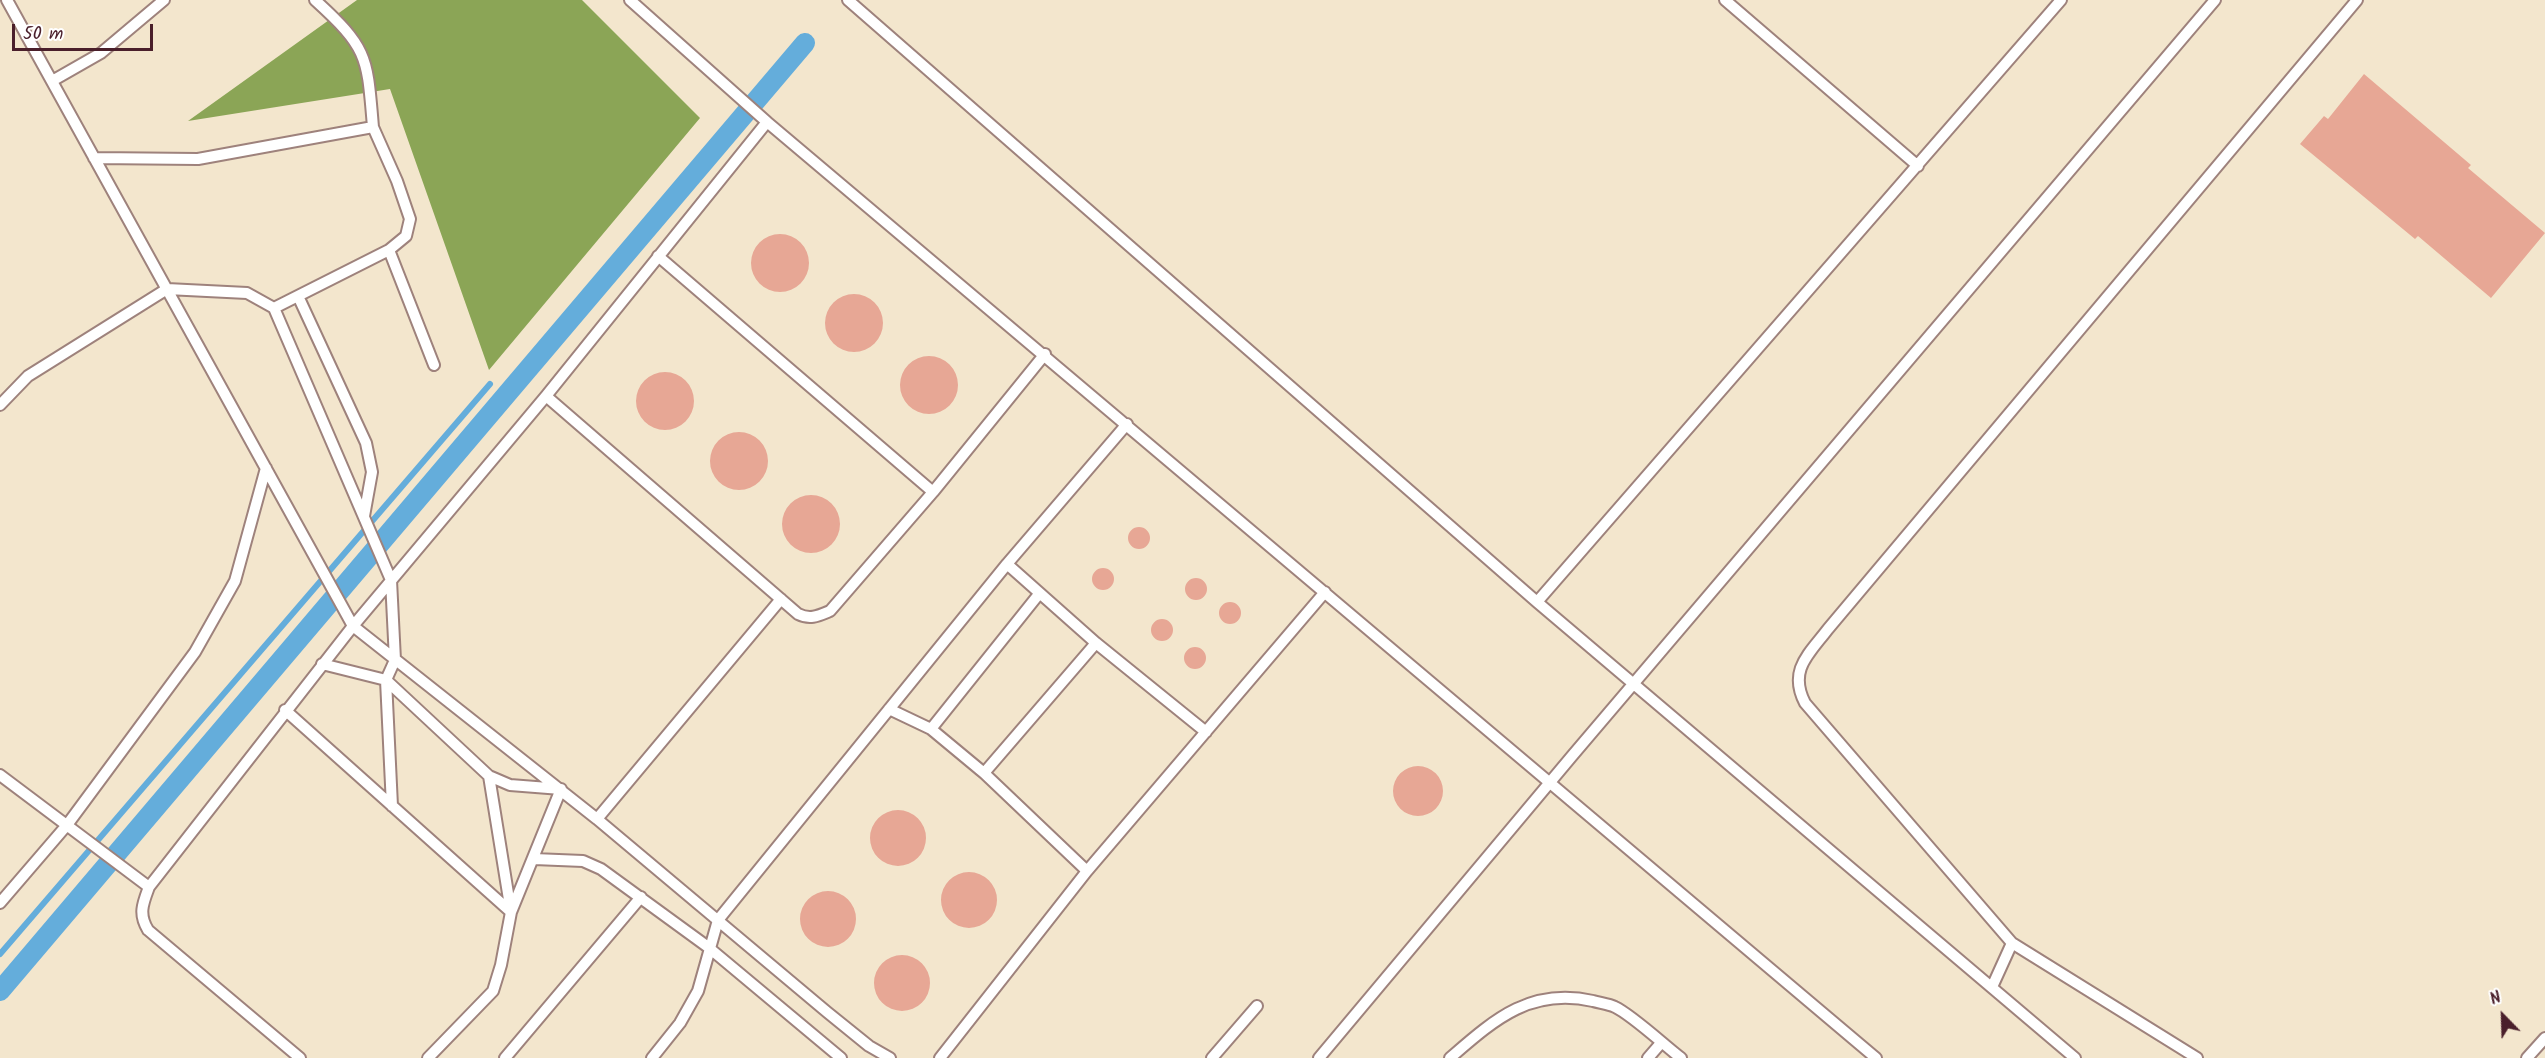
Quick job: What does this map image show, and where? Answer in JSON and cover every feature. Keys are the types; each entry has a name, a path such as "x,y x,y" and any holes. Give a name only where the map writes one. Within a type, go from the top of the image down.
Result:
{"lane":[{"path":"8,0 353,626 561,789 869,1046 890,1058"},
{"path":"52,81 101,53 164,0"},
{"path":"274,308 389,250 406,236 410,219 398,181 373,128 368,68 361,50 347,29 315,0"},
{"path":"630,0 767,122 1045,354 1549,784 1876,1058"},
{"path":"848,0 1537,602 2075,1058"},
{"path":"1725,0 1918,166"},
{"path":"1537,602 2061,0"},
{"path":"1318,1058 1620,699 2215,0"},
{"path":"2197,1058 2012,943 1805,703 1798,689 1798,675 1803,662 1828,629 2357,0"},
{"path":"300,1058 148,930 142,916 142,906 149,887 322,664 546,396 767,122"},
{"path":"94,158 198,159 373,128"},
{"path":"389,250 434,365"},
{"path":"658,256 933,492"},
{"path":"0,405 28,376 167,289 247,293 274,308 391,580 395,660 386,680 392,806"},
{"path":"298,296 366,443 372,472 364,517"},
{"path":"546,396 805,618 816,617 830,611 933,492 1045,354"},
{"path":"652,1058 680,1023 698,991 708,947 718,920 1007,564 1127,424"},
{"path":"0,903 67,825 195,651 235,581 266,468"},
{"path":"1007,564 1096,643 1206,732"},
{"path":"940,1058 1087,871 1325,592"},
{"path":"931,729 1039,594"},
{"path":"597,819 782,599"},
{"path":"984,773 1096,643"},
{"path":"322,664 386,680 489,776 510,785 561,789"},
{"path":"889,709 931,729 984,773 1087,871"},
{"path":"285,710 511,912"},
{"path":"0,775 149,887"},
{"path":"489,776 511,912"},
{"path":"428,1058 493,990 501,965 511,912 561,789"},
{"path":"534,860 583,861 601,869 708,947 841,1058"},
{"path":"504,1058 641,897"},
{"path":"1992,987 2012,943"},
{"path":"1450,1058 1503,1015 1523,1004 1547,998 1581,999 1615,1007 1681,1058"},
{"path":"1212,1058 1257,1006"},
{"path":"2527,1058 2545,1038"},
{"path":"1648,1058 1661,1042"}],"green space":[{"path":"357,0 582,0 700,118 489,370 390,89 188,121"}],"building":[{"path":"2364,74 2471,165 2468,168 2545,233 2491,298 2418,236 2415,239 2300,144 2324,116 2328,119"},
{"path":"780,234 796,239 804,247 809,263 804,279 796,287 780,292 764,287 756,279 751,263 756,247 764,239"},
{"path":"854,294 870,299 878,307 883,323 878,339 870,347 854,352 838,347 830,339 825,323 830,307 838,299"},
{"path":"929,356 945,361 953,369 958,385 953,401 945,409 929,414 913,409 905,401 900,385 905,369 913,361"},
{"path":"665,372 681,377 689,385 694,401 689,417 681,425 665,430 649,425 641,417 636,401 641,385 649,377"},
{"path":"739,432 755,437 763,445 768,461 763,477 755,485 739,490 723,485 715,477 710,461 715,445 723,437"},
{"path":"811,495 827,500 835,508 840,524 835,540 827,548 811,553 795,548 787,540 782,524 787,508 795,500"},
{"path":"1139,527 1147,530 1150,538 1147,546 1139,549 1131,546 1128,538 1131,530"},
{"path":"1103,568 1111,571 1114,579 1111,587 1103,590 1095,587 1092,579 1095,571"},
{"path":"1196,578 1204,581 1207,589 1204,597 1196,600 1188,597 1185,589 1188,581"},
{"path":"1230,602 1238,605 1241,613 1238,621 1230,624 1222,621 1219,613 1222,605"},
{"path":"1162,619 1170,622 1173,630 1170,638 1162,641 1154,638 1151,630 1154,622"},
{"path":"1195,647 1203,650 1206,658 1203,666 1195,669 1187,666 1184,658 1187,650"},
{"path":"1418,766 1436,773 1443,791 1436,809 1418,816 1400,809 1393,791 1400,773"},
{"path":"898,810 909,812 918,818 924,827 926,838 924,849 918,858 909,864 898,866 887,864 878,858 872,849 870,838 872,827 878,818 887,812"},
{"path":"969,872 980,874 989,880 995,889 997,900 995,911 989,920 980,926 969,928 958,926 949,920 943,911 941,900 943,889 949,880 958,874"},
{"path":"828,891 839,893 848,899 854,908 856,919 854,930 848,939 839,945 828,947 817,945 808,939 802,930 800,919 802,908 808,899 817,893"},
{"path":"902,955 913,957 922,963 928,972 930,983 928,994 922,1003 913,1009 902,1011 891,1009 882,1003 876,994 874,983 876,972 882,963 891,957"}],"waterway":[{"path":"0,991 805,43"},
{"path":"0,954 490,384"}]}
